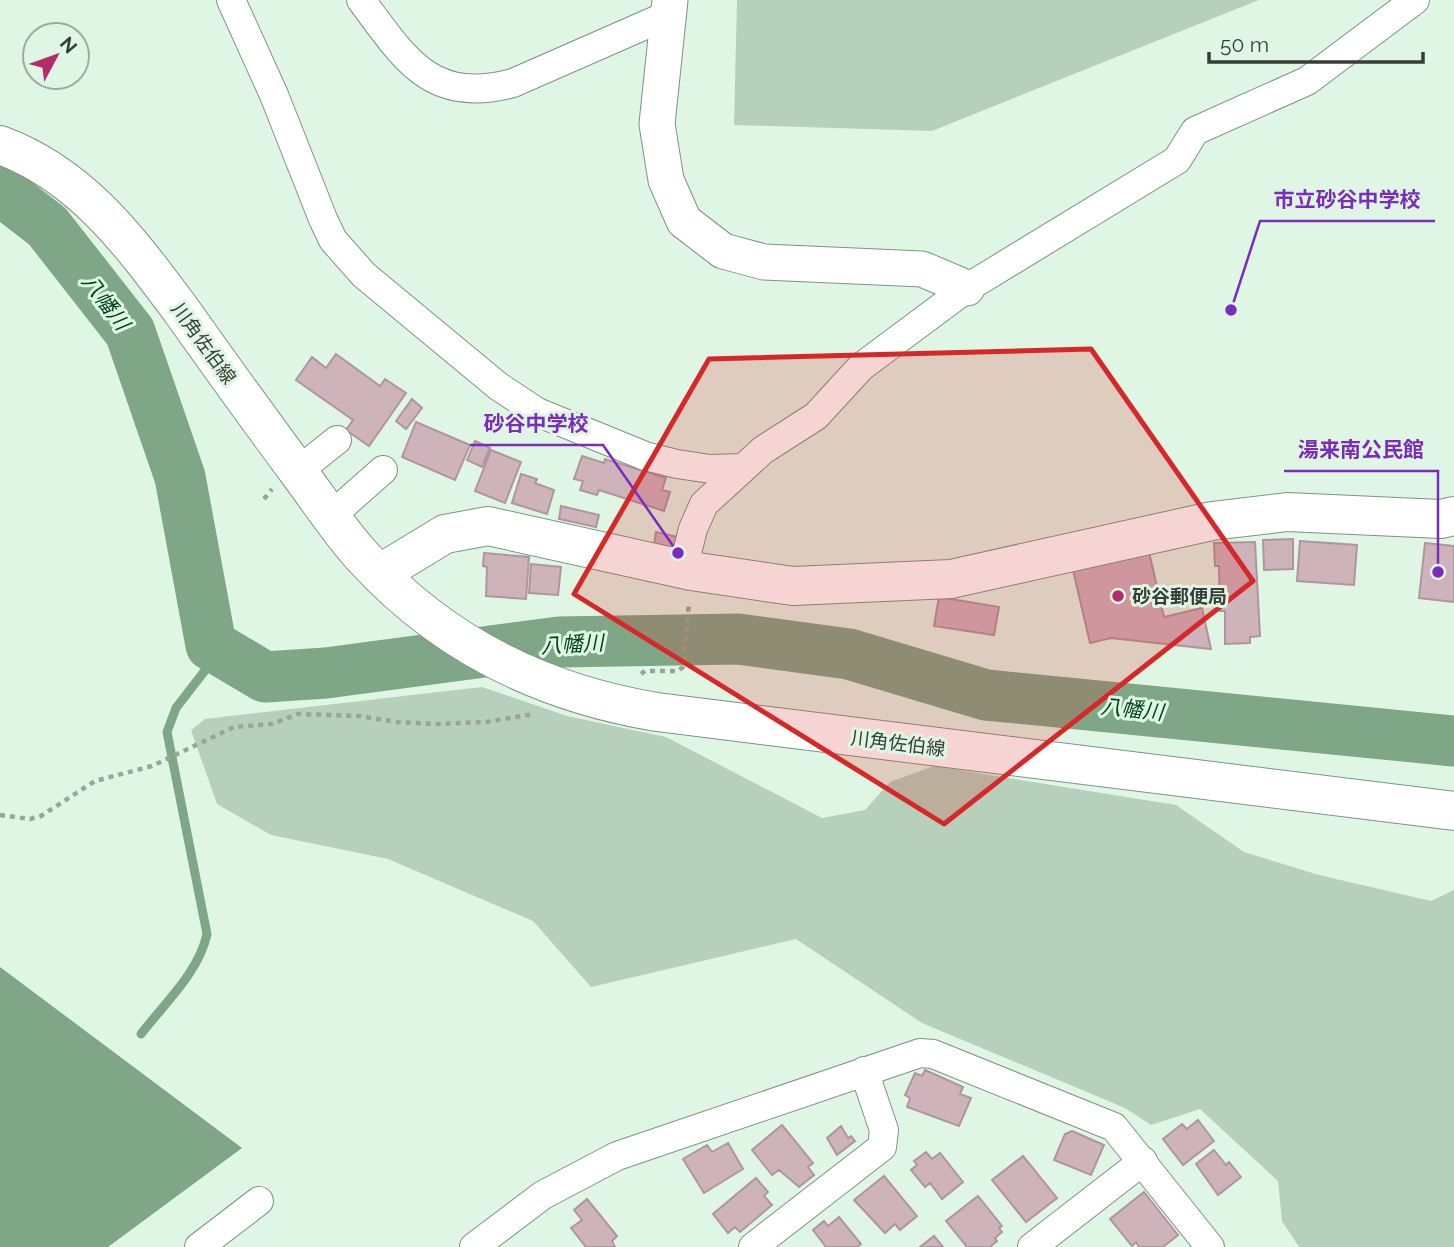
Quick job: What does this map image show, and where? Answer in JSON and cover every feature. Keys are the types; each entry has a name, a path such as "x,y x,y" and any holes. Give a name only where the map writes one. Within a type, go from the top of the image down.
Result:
{"main road":[{"name":"川角佐伯線","path":"0,145 66,181 116,226 331,516 379,574 425,616 495,661 551,702 615,705 1454,811"},
{"path":"379,574 445,534 488,526 686,584 793,586 951,579 1212,522 1287,512 1441,519 1454,516"}],"street":[{"path":"231,0 328,229 347,259 364,275 498,386 537,412 645,456 710,469 743,468"},
{"path":"360,0 418,71 440,83 464,90 489,89 513,83 669,7"},
{"path":"686,584 693,529 704,504 763,450 816,416 861,367 967,288 1177,160 1195,131 1307,81 1415,0"},
{"path":"669,7 657,124 666,180 684,221 723,251 764,262 922,270 967,288"},
{"path":"298,471 337,440"},
{"path":"331,516 383,470"},
{"path":"474,1247 543,1195 617,1156 864,1070 915,1054 933,1054 1108,1124 1119,1131 1210,1247"},
{"path":"753,1247 882,1147 884,1130 864,1070"},
{"path":"1032,1247 1143,1161"},
{"path":"199,1247 259,1200"}],"path":[{"path":"641,674 645,671 678,671 685,660 686,584"},
{"path":"0,815 30,819 41,816 95,781 160,762 234,727 272,724 299,714 359,716 434,724 450,721 486,722 551,702"}],"highlighted area":[{"path":"1091,349 1253,581 944,824 574,594 709,359"}],"shaded area":[{"path":"737,0 1259,0 932,131 734,125"},
{"path":"482,687 567,716 666,737 822,818 865,810 890,782 934,766 1176,805 1244,852 1319,875 1431,901 1454,890 1454,1247 1299,1247 1282,1221 1278,1181 1200,1109 1151,1125 1125,1108 922,1023 796,939 591,987 533,921 388,859 271,835 217,804 191,730 205,719"},
{"path":"0,967 242,1148 108,1247 0,1247"}],"building":[{"path":"336,354 380,386 385,379 406,393 369,446 346,430 353,420 296,380 312,357 326,368"},
{"path":"412,399 422,408 406,429 396,421"},
{"path":"416,422 470,445 455,480 402,457"},
{"path":"475,441 490,448 482,467 467,460"},
{"path":"491,450 521,462 505,503 475,491"},
{"path":"582,456 604,463 605,459 666,478 662,490 670,492 664,511 599,490 597,495 580,490 583,481 574,479"},
{"path":"521,474 537,479 535,483 554,490 547,514 512,503"},
{"path":"561,506 599,515 596,527 559,519"},
{"path":"656,532 678,537 675,550 654,544"},
{"path":"1293,539 1293,569 1264,570 1263,540"},
{"path":"1300,541 1357,545 1354,585 1297,581"},
{"path":"1255,542 1260,636 1250,637 1250,643 1225,644 1225,611 1220,611 1219,566 1215,566 1214,543"},
{"path":"1425,543 1454,546 1454,602 1419,598"},
{"path":"1149,552 1164,617 1202,608 1211,649 1111,638 1090,643 1073,570"},
{"path":"484,553 529,557 526,599 486,596 487,567 483,566"},
{"path":"531,564 561,567 558,595 529,593"},
{"path":"939,597 999,607 994,635 934,626"},
{"path":"925,1070 963,1087 960,1094 971,1098 959,1126 907,1107 910,1098 905,1095 915,1073 922,1076"},
{"path":"1198,1120 1214,1141 1183,1165 1163,1139 1182,1124 1187,1129"},
{"path":"782,1125 813,1163 808,1167 814,1175 799,1187 779,1170 772,1175 752,1150"},
{"path":"841,1126 848,1138 851,1136 855,1141 837,1155 827,1138"},
{"path":"1072,1131 1104,1145 1091,1175 1054,1160 1065,1134"},
{"path":"728,1143 743,1169 704,1193 683,1159 707,1145 712,1152"},
{"path":"1214,1150 1226,1165 1229,1162 1241,1177 1218,1195 1196,1164"},
{"path":"926,1152 932,1159 940,1153 963,1182 942,1199 930,1183 925,1187 911,1170 917,1165 914,1161"},
{"path":"1023,1156 1057,1198 1026,1222 992,1180"},
{"path":"884,1176 917,1216 900,1230 895,1224 885,1233 854,1200"},
{"path":"756,1178 768,1192 764,1196 772,1205 740,1232 735,1227 728,1233 713,1214"},
{"path":"1144,1192 1178,1235 1163,1247 1139,1247 1136,1242 1132,1246 1110,1219"},
{"path":"978,1196 1002,1226 999,1228 1002,1232 995,1238 997,1241 990,1247 967,1247 946,1221"},
{"path":"587,1199 617,1236 612,1241 615,1247 586,1247 571,1228 582,1220 574,1210"},
{"path":"839,1217 861,1244 857,1247 826,1247 813,1230 824,1221 828,1226"},
{"path":"934,1236 943,1247 920,1247"}],"waterway":[{"name":"八幡川","path":"0,190 47,226 130,332 180,477 211,645 265,677 326,673 559,642 738,639 849,654 986,695 1454,741"},
{"path":"141,1034 189,974 207,934 167,732 176,708 220,651"}],"place":[{"name":"市立砂谷中学校","path":"1231,310"},
{"name":"砂谷中学校","path":"678,553"},
{"name":"湯来南公民館","path":"1438,572"},
{"name":"砂谷郵便局","path":"1118,596"}]}
